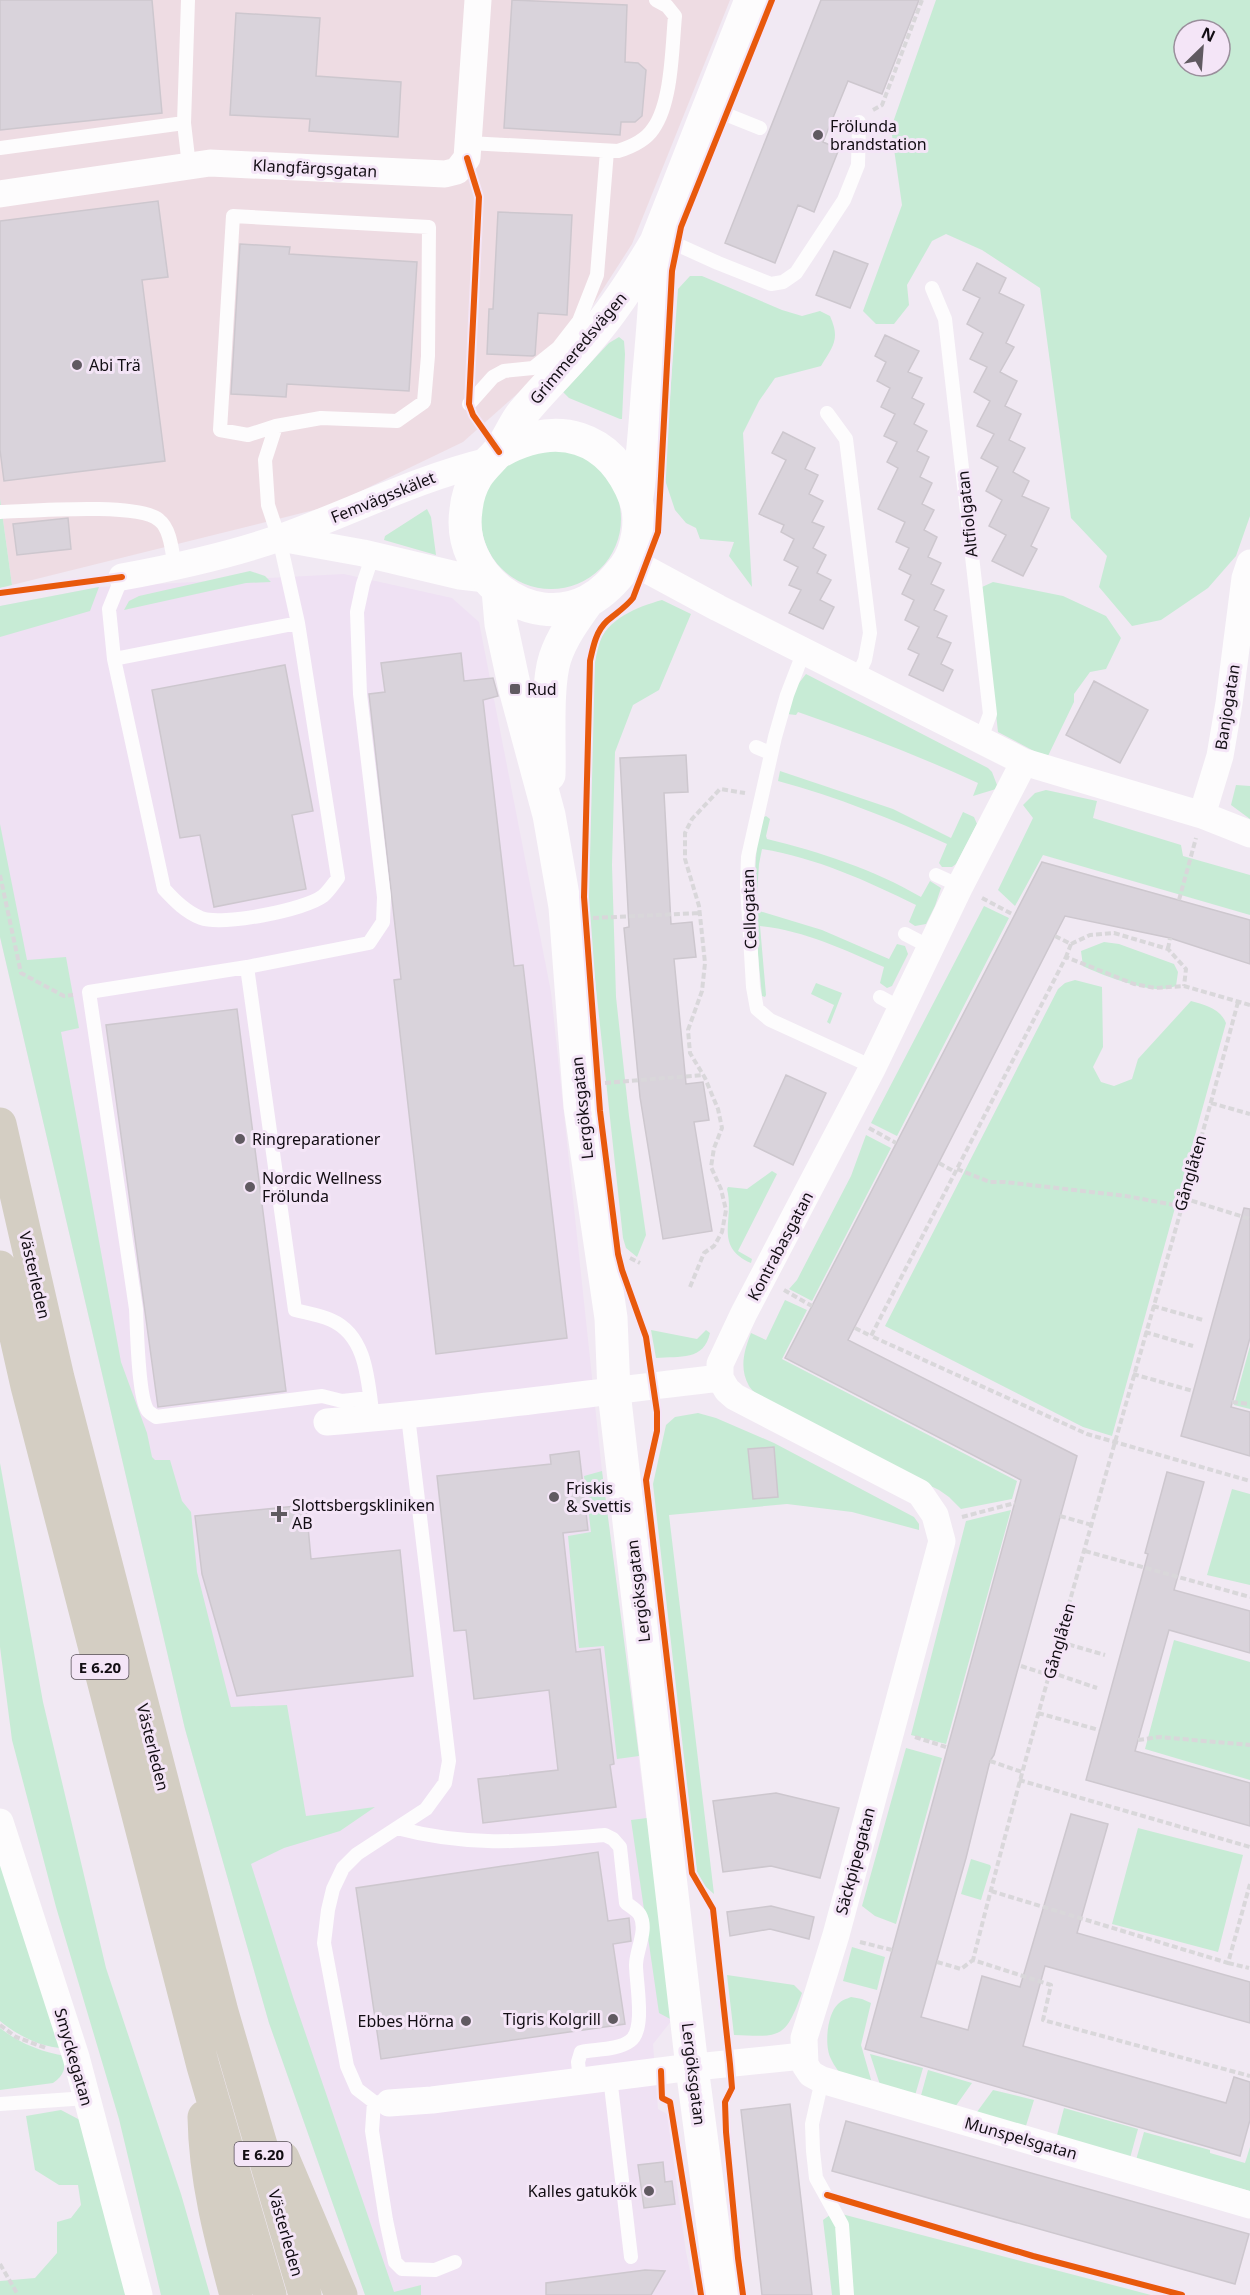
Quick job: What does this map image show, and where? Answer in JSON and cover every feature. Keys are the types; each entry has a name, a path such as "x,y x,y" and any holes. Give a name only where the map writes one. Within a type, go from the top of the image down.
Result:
{"highway":[{"name":"Västerleden","path":"0,1124 58,1378 222,2012 305,2295"},
{"name":"Västerleden","path":"0,1267 27,1386 203,2066 270,2295"},
{"path":"222,2012 341,2295"},
{"path":"203,2066 204,2139 213,2208 236,2295"}],"street":[{"name":"Klangfärgsgatan","path":"0,194 210,163 445,174 457,171 468,158 478,0"},
{"name":"Grimmeredsvägen","path":"494,456 522,414 590,339 621,298 657,239 751,0"},
{"name":"Grimmeredsvägen","path":"636,502 644,455 657,281 657,239"},
{"path":"545,435 569,436 592,445 612,459 627,479 636,502 639,522 636,542 629,561 612,584 588,601 570,607 550,609 514,600 492,585 474,561 466,541 464,519 467,498 476,478 494,456 520,440 545,435"},
{"name":"Femvägsskälet","path":"122,576 175,567 279,538 360,508 448,471 494,456"},
{"name":"Femvägsskälet","path":"279,538 373,555 492,585"},
{"path":"629,561 1024,762 1202,814 1250,834"},
{"name":"Banjogatan","path":"1202,814 1220,756 1245,578 1250,563"},
{"name":"Lergöksgatan","path":"492,585 515,689 549,815 565,907 580,1106 610,1318 615,1392 692,2067 722,2295"},
{"name":"Lergöksgatan","path":"549,815 551,675 561,643 588,601"},
{"name":"Kontrabasgatan","path":"720,1378 720,1364 762,1278 873,1067 890,1003 930,947 948,881 1024,762"},
{"path":"327,1422 371,1409 408,1416 720,1378"},
{"name":"Säckpipegatan","path":"720,1378 735,1397 920,1493 935,1515 942,1541 836,1935 804,2038 803,2056"},
{"name":"Smyckegatan","path":"0,1822 76,2057 139,2295"},
{"path":"381,2102 803,2056 805,2065 811,2074 822,2080"},
{"name":"Munspelsgatan","path":"822,2080 1250,2205"}],"lane":[{"path":"188,0 184,123 189,166"},
{"path":"468,143 607,151 618,151 635,145 653,130 667,95 675,16 667,6 656,0"},
{"path":"710,108 760,128"},
{"path":"657,239 771,285 783,282 796,273 844,200 858,165 859,122"},
{"path":"0,148 184,123"},
{"path":"469,404 493,377 504,370 533,368 558,348 579,321 597,275 607,151"},
{"path":"233,216 429,228 428,356 423,402 397,421 321,418 276,426 248,435 220,430 233,216"},
{"name":"Altfiolgatan","path":"932,288 945,319 990,714 980,741"},
{"path":"827,413 846,440 870,633 865,660 857,677"},
{"path":"122,576 109,609 114,659 164,889 179,905 202,918 221,921 287,911 323,896 339,878 298,623 279,538 268,505 266,460 276,426"},
{"path":"0,512 78,509 138,511 151,514 161,521 167,532 175,567"},
{"path":"247,967 295,1310 332,1320 355,1338 365,1366 371,1409 322,1396 156,1417 147,1410 144,1397 136,1309 89,992 247,967 369,943 382,922 384,897 376,814 360,694 357,612 373,555"},
{"path":"114,659 298,623"},
{"name":"Cellogatan","path":"804,651 781,692 748,857 747,885 753,987 757,1009 770,1020 873,1067"},
{"path":"756,747 770,753"},
{"path":"905,934 930,947"},
{"path":"408,1416 449,1761 445,1783 426,1809 357,1854 343,1868 333,1889 324,1943 347,2066 357,2089 381,2102 372,2131 395,2262 402,2269 435,2270 454,2262"},
{"path":"397,1828 425,1836 471,1842 515,1842 605,1835 613,1839 620,1847 626,1903 640,1915 642,1928 636,1963 640,2018 638,2032 632,2041 618,2046 581,2052 578,2062 580,2080"},
{"path":"610,2077 631,2257"},
{"path":"822,2080 812,2124 816,2178 842,2225 847,2295"},
{"path":"0,2104 87,2098"}],"path":[{"path":"882,105 922,0"},
{"path":"690,1287 704,1253 714,1246 722,1232 726,1210 721,1189 711,1167 714,1148 722,1128 718,1109 690,1053 688,1030 702,991 705,963 700,913 685,859 685,833 692,819 720,789 761,795"},
{"path":"1179,900 1202,814"},
{"path":"0,875 21,973 64,996 89,992"},
{"path":"948,881 1014,915"},
{"path":"586,918 700,913"},
{"path":"871,1336 1071,944 1090,935 1114,933 1168,949 1186,969 1184,987"},
{"path":"1055,936 1071,944"},
{"path":"1168,949 1170,938"},
{"path":"1066,957 1134,984 1155,988 1184,987 1250,1005"},
{"path":"598,1084 703,1075"},
{"path":"1211,1103 1250,1114"},
{"path":"848,1116 896,1143"},
{"path":"939,1163 990,1182 1126,1196 1180,1206"},
{"path":"1183,1198 1250,1219"},
{"path":"762,1278 812,1306"},
{"path":"1152,1306 1203,1320"},
{"path":"855,1328 1087,1434 1250,1481"},
{"path":"1145,1332 1193,1346"},
{"path":"1133,1374 1193,1391"},
{"path":"1232,1402 1250,1404"},
{"path":"938,1523 1015,1503"},
{"path":"1060,1516 1092,1525"},
{"path":"1085,1551 1250,1597"},
{"path":"1059,1642 1105,1655"},
{"path":"1021,1666 1097,1688"},
{"path":"1038,1713 1100,1730"},
{"path":"891,1730 946,1747"},
{"path":"1138,1740 1159,1737 1250,1745"},
{"path":"990,1761 1022,1772"},
{"path":"1019,1780 1250,1847"},
{"path":"1228,1963 1250,1884"},
{"path":"990,1891 1249,1968"},
{"path":"836,1935 892,1950"},
{"path":"937,1962 961,1969 973,1960 1052,1985 1043,2020 1250,2076"},
{"path":"0,2025 16,2037 32,2044 76,2057"},
{"path":"0,2264 18,2295"}],"shaded area":[{"path":"0,0 730,0 632,244 560,356 463,442 330,506 12,585 0,498"},
{"path":"344,574 452,598 479,622 551,992 602,1471 672,2020 653,2044 658,2109 667,2114 686,2252 695,2295 365,2295 269,2023 185,1729 0,937 0,606 99,587"}],"green space":[{"path":"936,0 1250,0 1250,516 1236,556 1208,588 1161,620 1132,626 1099,587 1107,556 1071,518 1040,288 982,250 946,234 932,241 907,285 909,305 894,324 876,324 863,311 902,205 891,128"},
{"path":"690,276 702,276 782,310 802,316 820,311 830,316 835,331 832,347 821,366 775,378 759,401 743,433 752,587 729,556 734,542 700,539 696,528 686,523 675,510 664,477 678,289"},
{"path":"619,337 624,341 625,354 622,419 569,398 563,392 609,343"},
{"path":"551,449 578,455 590,461 600,470 609,480 615,492 621,519 615,546 609,558 600,568 590,577 578,583 551,589 524,583 512,577 502,568 493,558 487,546 481,519 487,492 493,480 502,470 512,461 524,455"},
{"path":"0,498 12,585 0,588"},
{"path":"427,509 431,517 436,555 384,540 385,536"},
{"path":"250,571 265,576 271,582 246,583 124,610 129,601 139,596"},
{"path":"993,582 1063,596 1106,616 1121,638 1106,669 1090,672 1074,694 1074,702 1047,758 998,732 982,587"},
{"path":"99,587 90,611 0,637 0,606"},
{"path":"662,600 691,614 659,690 633,705 615,752 612,865 616,997 629,1116 646,1235 637,1257 626,1248 623,1238 586,896 594,675 598,646 608,628 615,621 633,611"},
{"path":"806,674 988,768 997,785 996,789 973,796 978,783 956,773 821,720 798,712 796,715 787,714 795,688"},
{"path":"780,771 893,809 951,838 963,812 974,817 977,824 956,864 952,867 942,867 939,863 947,844 864,809 778,781"},
{"path":"1236,785 1250,786 1250,819 1231,805"},
{"path":"1046,790 1097,801 1093,818 1181,845 1183,856 1250,875 1250,915 1043,855 1015,906 998,890 1033,818 1023,805 1035,793"},
{"path":"766,816 770,819 767,839 846,862 921,897 930,881 941,888 926,924 915,926 909,922 916,905 822,864 762,849 756,910 822,930 889,959 897,944 905,946 908,954 892,986 887,988 880,983 884,967 808,936 760,926 766,995 762,996 753,904 757,843"},
{"path":"0,824 27,960 66,957 79,1028 61,1032 121,1362 147,1433 152,1457 155,1460 170,1460 182,1501 191,1512 197,1572 231,1707 287,1705 306,1816 375,1807 340,1831 284,1848 251,1864 293,1997 394,2292 421,2285 421,2295 365,2295 269,2023 185,1729 0,937"},
{"path":"984,906 1009,918 897,1136 871,1123"},
{"path":"1104,942 1119,944 1174,964 1178,972 1176,986 1154,989 1133,985 1083,966 1081,951"},
{"path":"1075,980 1102,987 1103,1047 1093,1067 1101,1082 1114,1086 1132,1079 1138,1059 1191,1001 1216,1011 1226,1023 1112,1436 1083,1427 885,1326 1058,989 1065,983"},
{"path":"816,983 842,993 830,1024 827,1022 834,1005 811,994"},
{"path":"866,1135 891,1148 812,1301 789,1289 797,1280 851,1176"},
{"path":"772,1171 777,1174 738,1251 752,1259 751,1263 732,1249 729,1240 727,1189 728,1187 747,1189"},
{"path":"785,1300 807,1310 782,1359 1017,1481 1012,1499 961,1509 939,1490 806,1424 759,1396 749,1386 744,1373 746,1346 751,1333 766,1340"},
{"path":"651,1330 697,1339 706,1330 710,1333 707,1342 697,1353 682,1357 656,1358"},
{"path":"1250,1346 1250,1409 1234,1405"},
{"path":"698,1413 716,1418 774,1443 914,1517 919,1524 919,1530 852,1512 787,1504 669,1515 714,1894 698,1880 653,1484 666,1425 675,1417"},
{"path":"0,1463 43,1702 106,1968 181,2194 210,2295 161,2295 119,2119 56,1907 12,1740 0,1647"},
{"path":"602,1471 639,1756 617,1759 604,1646 579,1648 568,1536 591,1532 584,1476"},
{"path":"1232,1489 1250,1494 1250,1585 1207,1575"},
{"path":"1011,1510 946,1744 911,1735 966,1521"},
{"path":"1174,1640 1250,1662 1250,1780 1145,1749"},
{"path":"906,1748 942,1758 896,1924 875,1916 862,1906"},
{"path":"647,1818 672,2020 659,2013 631,1820"},
{"path":"1138,1828 1243,1855 1218,1952 1112,1924"},
{"path":"0,1856 64,2048 47,2046 30,2040 0,2021"},
{"path":"971,1859 991,1867 981,1900 961,1894"},
{"path":"852,1947 885,1957 877,1990 843,1981"},
{"path":"727,1975 794,1985 802,1993 785,2027 772,2035 734,2035"},
{"path":"851,1997 871,2003 861,2045 872,2083 845,2079 829,2053 828,2030 831,2015 838,2004"},
{"path":"0,2028 31,2046 66,2056 60,2078 53,2083 0,2090"},
{"path":"870,2054 923,2068 914,2099 882,2091"},
{"path":"928,2070 972,2083 955,2107 920,2099"},
{"path":"993,2090 1034,2100 1025,2129 974,2116"},
{"path":"1064,2108 1138,2129 1130,2158 1056,2139"},
{"path":"61,2110 80,2120 126,2295 0,2295 0,2281 35,2278 57,2253 57,2222 71,2218 81,2205 78,2185 59,2185 35,2170 26,2116"},
{"path":"1144,2132 1210,2150 1210,2153 1245,2163 1250,2147 1250,2191 1136,2160"},
{"path":"834,2212 1151,2295 832,2295 823,2220"}],"building":[{"path":"0,0 152,0 162,113 0,130"},
{"path":"512,0 627,5 625,62 638,63 646,70 642,116 635,122 621,122 620,135 504,128"},
{"path":"821,0 919,0 882,94 848,81 823,142 839,149 814,212 798,205 775,263 725,243"},
{"path":"236,13 320,18 316,76 401,82 398,137 309,131 310,119 230,115"},
{"name":"Abi Trä","path":"158,201 168,277 142,280 165,461 4,481 0,450 0,221"},
{"path":"498,212 572,215 567,315 538,313 535,355 533,356 487,354 489,309 493,309"},
{"path":"240,244 290,247 289,254 417,262 409,391 287,384 286,397 231,394"},
{"path":"834,251 868,264 850,308 816,295"},
{"path":"977,263 1006,278 999,293 1024,305 1006,343 1014,347 1000,372 1017,381 1005,406 1021,414 1009,440 1025,448 1013,472 1029,481 1022,496 1049,508 1031,546 1037,549 1023,576 992,561 1006,535 989,526 1002,500 986,491 998,467 981,458 994,434 977,426 990,401 974,392 987,367 970,359 983,333 967,324 980,298 963,290"},
{"path":"885,335 919,351 908,372 922,378 912,398 924,404 914,424 927,431 917,451 929,457 920,477 932,483 922,504 934,510 924,530 937,537 928,557 941,563 931,584 944,590 934,610 947,616 937,637 951,643 941,664 953,670 943,691 909,675 919,654 908,649 919,627 905,620 914,600 902,594 911,575 899,569 909,548 896,542 905,522 878,509 898,468 887,462 897,442 884,436 895,414 881,407 890,388 877,381 886,362 875,356"},
{"path":"783,432 815,448 805,469 818,475 809,494 823,501 812,522 824,527 813,548 826,555 817,573 831,580 820,600 834,607 823,629 789,613 801,590 789,585 798,567 784,560 794,539 781,532 784,525 759,514 786,460 772,453"},
{"path":"68,518 71,549 17,555 13,524"},
{"path":"461,653 464,681 493,678 498,696 483,700 514,966 523,965 567,1338 436,1354 394,980 401,979 369,694 385,692 381,663"},
{"path":"285,665 313,811 292,815 306,889 214,907 200,835 180,838 152,690"},
{"path":"1094,681 1148,710 1120,763 1066,735"},
{"path":"686,755 688,792 664,793 671,924 692,922 696,957 674,959 686,1084 703,1082 709,1120 694,1122 712,1231 663,1239 640,1097 624,928 629,927 620,758"},
{"path":"1042,862 1250,920 1250,964 1170,938 1065,916 848,1340 1077,1456 994,1755 990,1761 966,1858 921,2017 968,2030 982,1976 1020,1987 1071,1814 1108,1824 1077,1933 1250,1982 1250,2023 1045,1966 1023,2046 1226,2103 1234,2077 1250,2082 1250,2120 1240,2156 865,2049 1021,1480 785,1358"},
{"path":"237,1009 286,1391 158,1407 106,1025"},
{"path":"786,1075 826,1093 793,1165 754,1146"},
{"path":"1244,1208 1250,1209 1250,1338 1231,1407 1250,1412 1250,1456 1181,1436"},
{"path":"774,1447 778,1497 753,1499 748,1449"},
{"path":"579,1451 588,1530 563,1533 576,1652 600,1649 614,1764 610,1765 616,1807 483,1823 478,1779 558,1770 549,1690 474,1699 466,1630 454,1631 437,1476 551,1464 550,1455"},
{"path":"1167,1472 1204,1482 1174,1590 1250,1611 1250,1653 1169,1630 1135,1751 1250,1783 1250,1826 1086,1780 1148,1554 1145,1553"},
{"path":"306,1505 311,1559 400,1550 413,1676 237,1696 202,1574 195,1516"},
{"path":"776,1793 839,1808 820,1878 771,1866 723,1872 713,1801"},
{"path":"598,1852 608,1921 629,1918 631,1941 613,1944 625,2024 381,2059 356,1888"},
{"path":"771,1906 814,1917 809,1939 770,1929 730,1936 727,1912"},
{"path":"790,2104 812,2295 762,2295 741,2110"},
{"path":"846,2121 1249,2234 1235,2284 832,2171"},
{"path":"663,2162 665,2182 672,2181 675,2204 644,2208 638,2165"},
{"path":"645,2270 665,2271 651,2295 546,2295 546,2283"}],"cycle path":[{"path":"743,2295 726,2132 725,2102 732,2088 713,1909 692,1873 646,1480 657,1431 657,1412 646,1337 618,1254 600,1111 584,897 590,661 600,630 633,598 658,532 672,271 681,227 772,0"},
{"path":"467,158 479,197 469,404 473,415 499,452"},
{"path":"0,593 122,577"},
{"path":"661,2071 662,2098 670,2102 701,2295"},
{"path":"827,2195 1033,2256 1182,2295"}],"place":[{"name":"Frölunda brandstation","path":"818,135"},
{"name":"Abi Trä","path":"77,365"},
{"name":"Rud","path":"515,689"},
{"name":"Ringreparationer","path":"240,1139"},
{"name":"Nordic Wellness Frölunda","path":"250,1187"},
{"name":"Friskis & Svettis","path":"554,1497"},
{"name":"Slottsbergskliniken AB","path":"279,1514"},
{"name":"Tigris Kolgrill","path":"613,2019"},
{"name":"Ebbes Hörna","path":"466,2021"},
{"name":"Kalles gatukök","path":"649,2191"}]}
